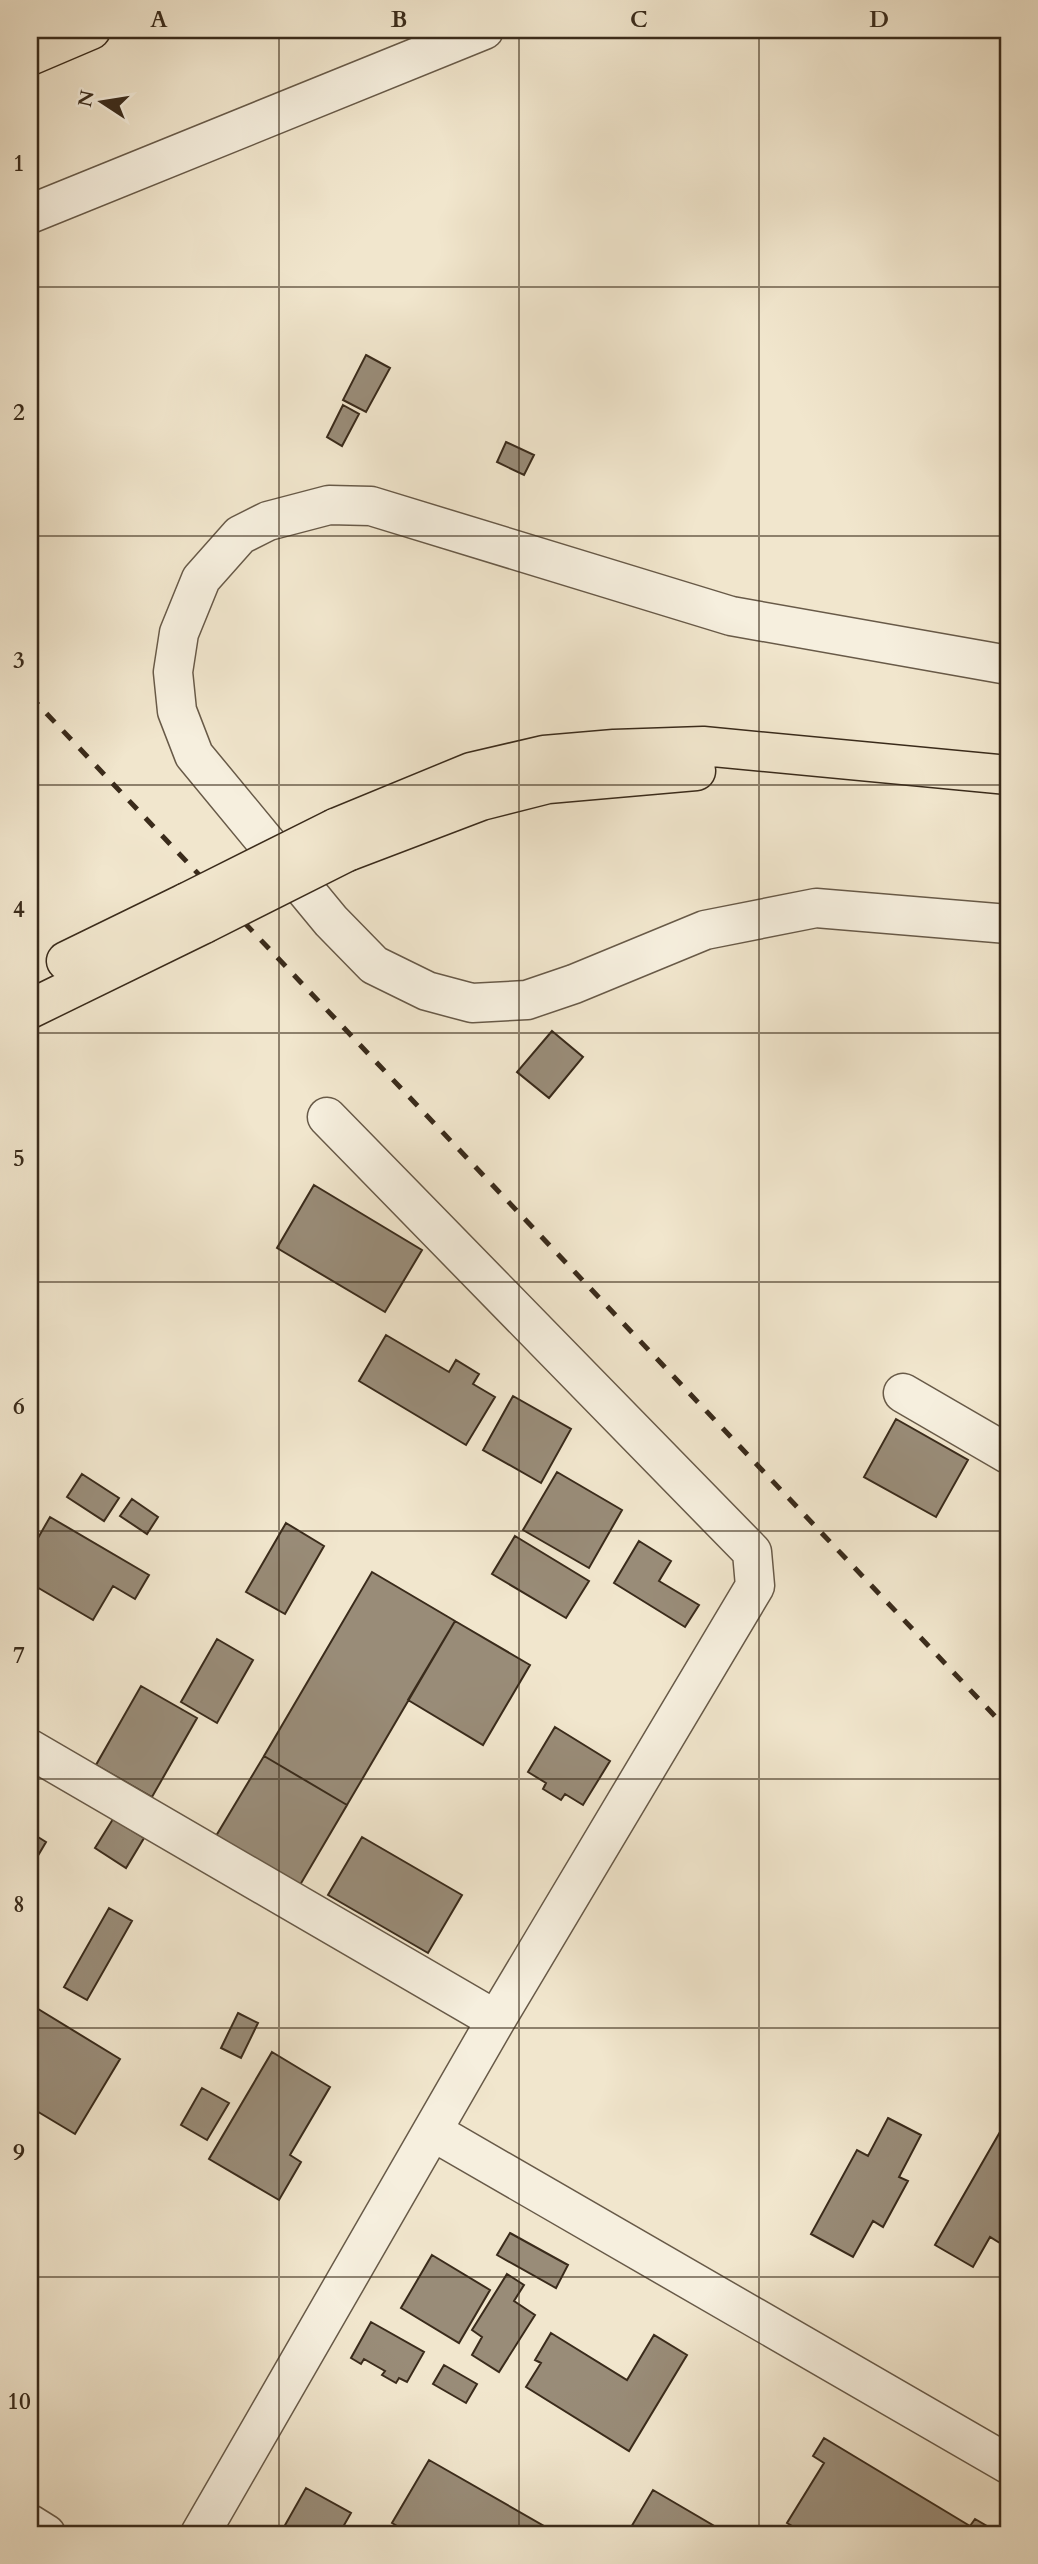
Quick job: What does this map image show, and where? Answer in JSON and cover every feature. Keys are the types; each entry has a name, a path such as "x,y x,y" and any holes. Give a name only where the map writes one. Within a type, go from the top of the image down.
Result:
{"highway":[{"path":"30,56 91,30"},
{"path":"30,1009 195,913 471,772 544,755 703,746 1008,775"},
{"path":"341,840 548,784 698,771 810,779 1008,800"},
{"path":"30,979 195,913"}],"street":[{"path":"30,214 436,39 484,30"},
{"path":"1008,665 731,616 371,506 330,505 268,521 240,535 201,579 179,633 173,672 177,710 194,755 331,921 374,965 428,991 472,1003 527,1000 575,984 705,930 816,908 1008,924"},
{"path":"200,2534 496,2020 755,1586 752,1552 327,1117"},
{"path":"903,1393 1008,1454"},
{"path":"30,1749 496,2020"},
{"path":"432,2131 1008,2464"},
{"path":"30,2524 47,2534"}],"building":[{"path":"366,355 390,368 366,412 343,400"},
{"path":"343,405 359,414 342,446 327,437"},
{"path":"506,442 534,455 524,475 497,462"},
{"path":"552,1031 583,1057 549,1098 517,1072"},
{"path":"314,1185 422,1250 385,1312 277,1248"},
{"path":"386,1335 449,1372 456,1360 479,1374 473,1384 495,1397 466,1445 359,1381"},
{"path":"513,1396 571,1429 541,1483 483,1450"},
{"path":"896,1419 968,1460 936,1517 864,1477"},
{"path":"557,1472 622,1510 589,1568 523,1530"},
{"path":"82,1474 119,1498 104,1521 67,1497"},
{"path":"132,1499 158,1517 147,1534 120,1516"},
{"path":"50,1517 149,1575 135,1599 113,1586 93,1620 30,1583 30,1552"},
{"path":"286,1523 324,1546 285,1614 246,1592"},
{"path":"515,1536 589,1581 566,1618 492,1574"},
{"path":"639,1541 671,1561 659,1581 699,1605 685,1627 614,1583"},
{"path":"372,1572 455,1621 347,1805 264,1756"},
{"path":"455,1621 530,1665 483,1745 408,1700"},
{"path":"217,1639 253,1660 217,1723 181,1702"},
{"path":"141,1686 197,1718 152,1797 96,1765"},
{"path":"555,1727 610,1761 583,1805 565,1794 561,1800 543,1789 546,1783 528,1772"},
{"path":"264,1756 347,1805 300,1885 216,1836"},
{"path":"113,1819 144,1838 126,1868 95,1848"},
{"path":"30,1832 46,1842 30,1869"},
{"path":"362,1837 462,1895 428,1953 328,1895"},
{"path":"109,1908 132,1921 87,2000 64,1987"},
{"path":"30,2004 120,2059 75,2134 30,2107"},
{"path":"238,2013 258,2023 241,2058 221,2048"},
{"path":"272,2052 330,2087 290,2155 301,2162 279,2200 209,2159"},
{"path":"202,2088 229,2103 207,2140 181,2125"},
{"path":"888,2118 921,2135 899,2177 908,2181 883,2227 873,2221 853,2257 811,2234 857,2150 868,2156"},
{"path":"1008,2118 1008,2248 990,2237 973,2267 935,2245"},
{"path":"510,2233 568,2265 556,2288 497,2255"},
{"path":"432,2255 490,2290 459,2343 401,2308"},
{"path":"507,2274 524,2285 514,2301 535,2315 499,2372 472,2355 482,2337 472,2330"},
{"path":"371,2322 424,2352 407,2382 399,2378 396,2383 382,2375 385,2371 364,2359 361,2364 351,2358"},
{"path":"551,2333 627,2380 654,2335 687,2355 629,2451 526,2387 541,2363 535,2360"},
{"path":"444,2365 477,2384 466,2403 433,2384"},
{"path":"824,2438 970,2526 975,2519 999,2533 806,2534 787,2523 824,2463 813,2456"},
{"path":"429,2460 558,2534 411,2534 392,2523"},
{"path":"306,2488 351,2513 339,2534 280,2534"},
{"path":"653,2490 728,2534 627,2534"}],"railway":[{"path":"30,696 1008,1730"}]}
